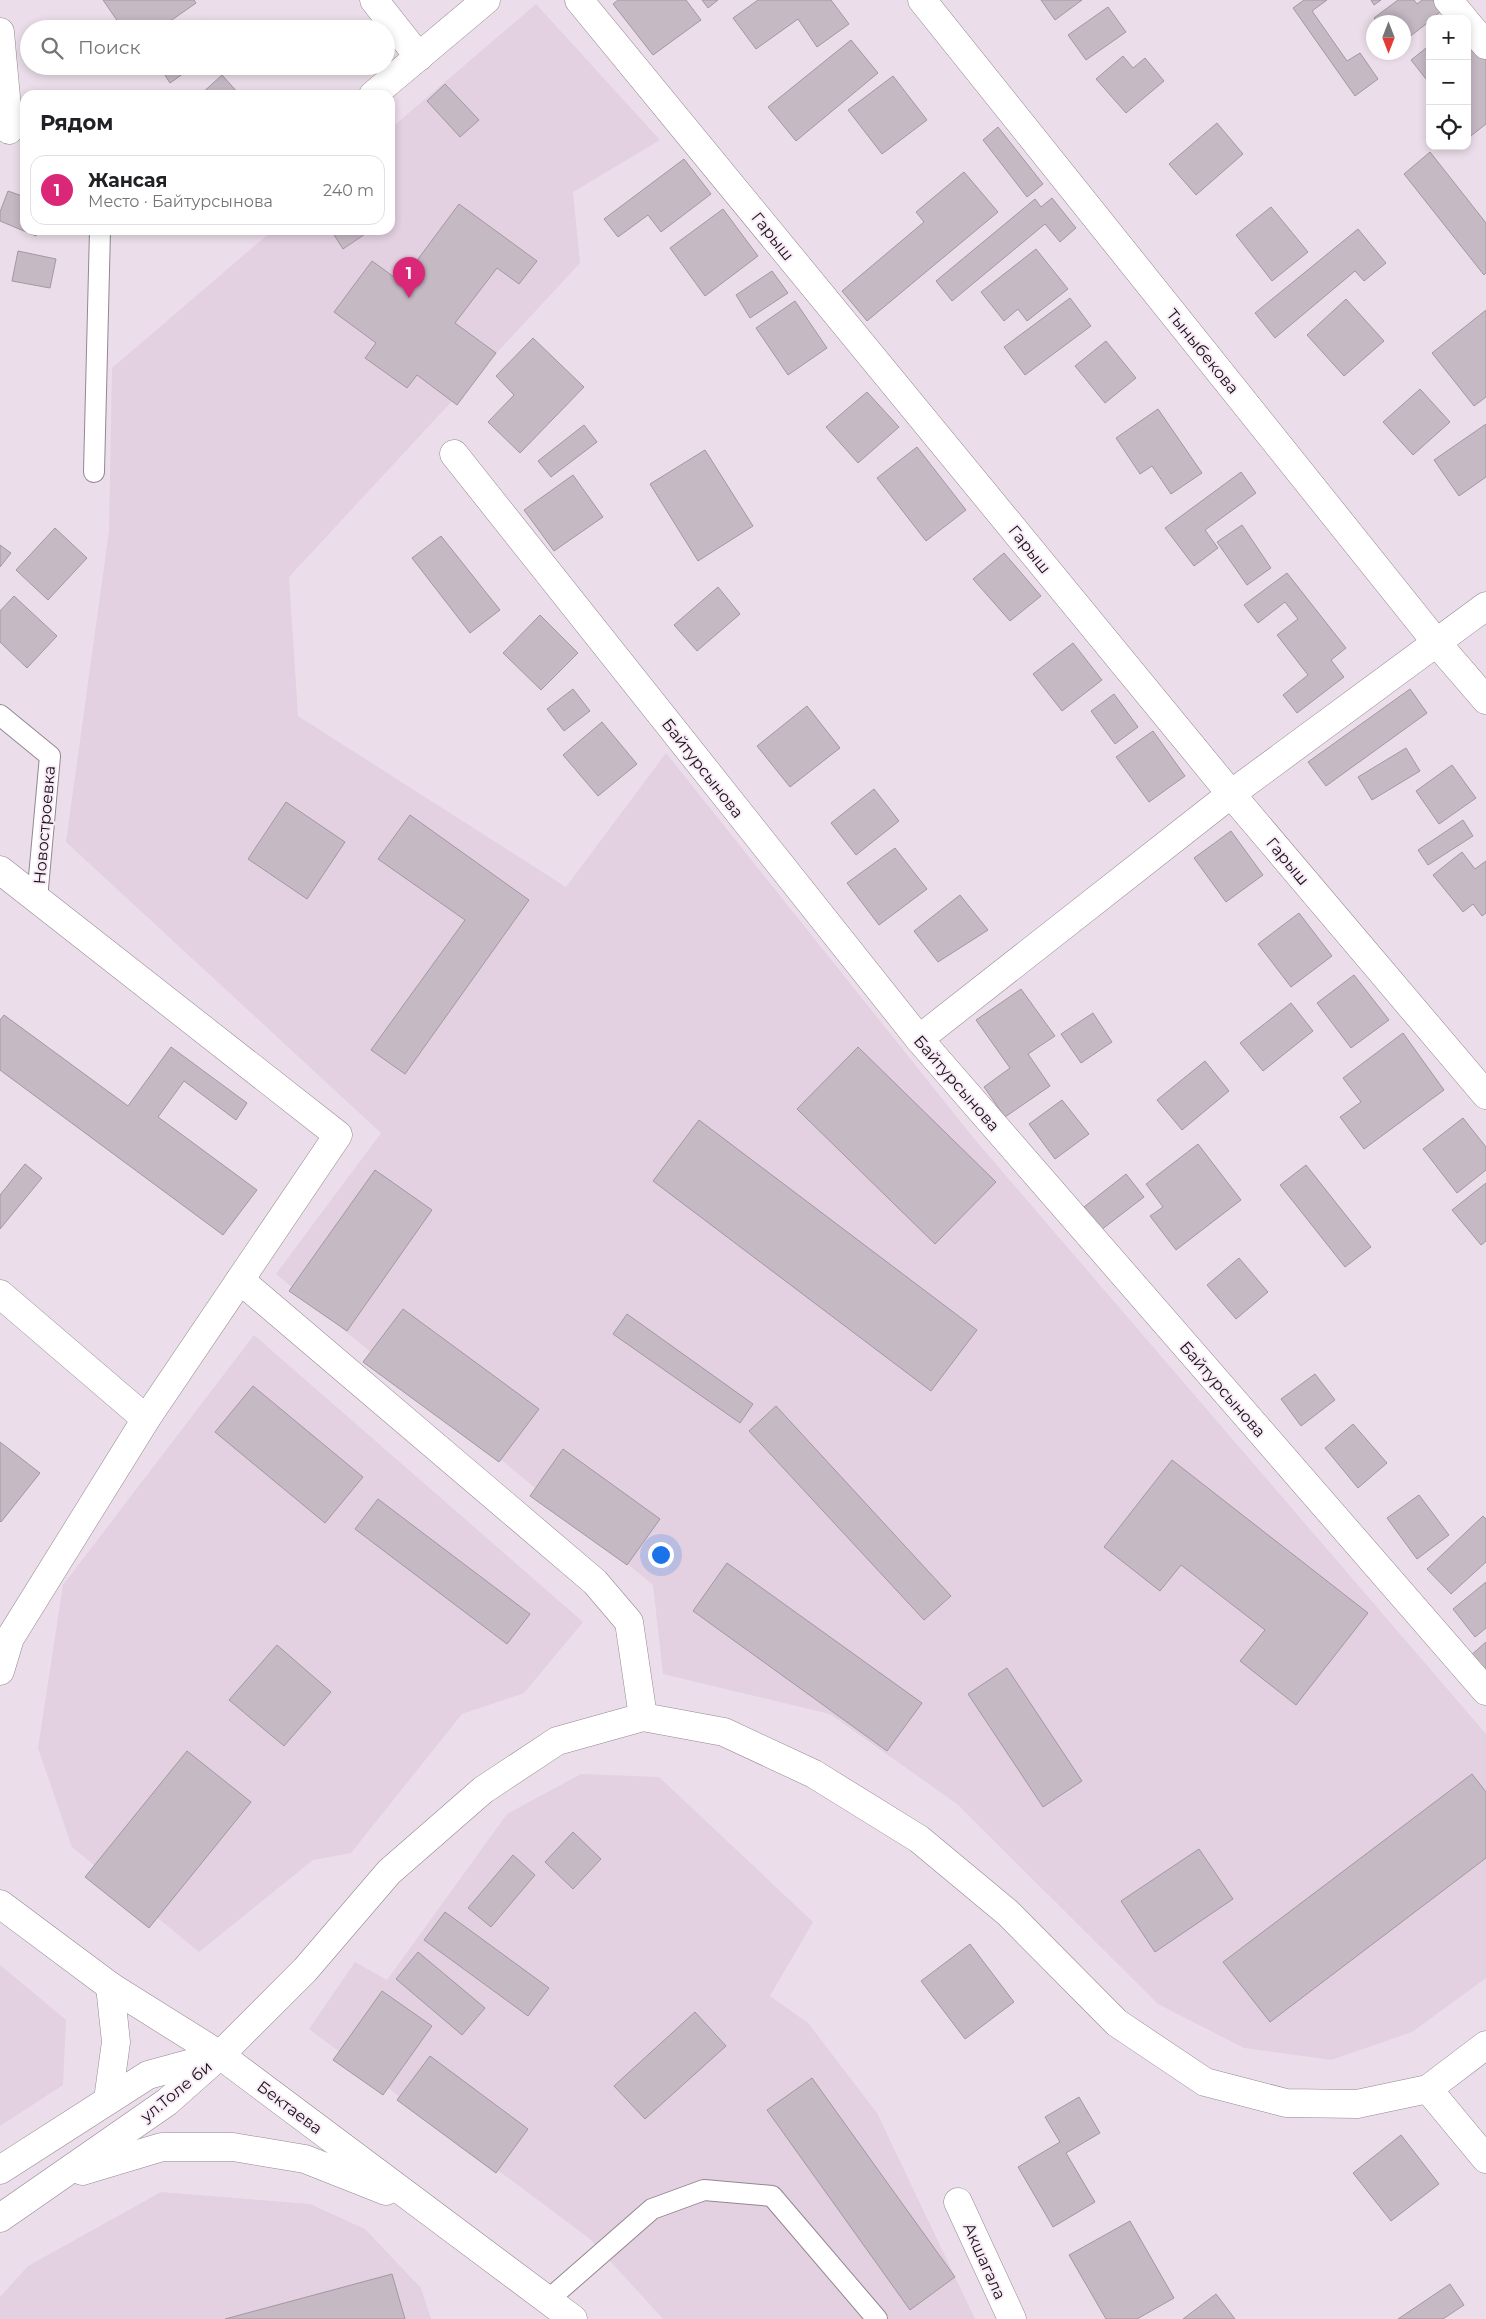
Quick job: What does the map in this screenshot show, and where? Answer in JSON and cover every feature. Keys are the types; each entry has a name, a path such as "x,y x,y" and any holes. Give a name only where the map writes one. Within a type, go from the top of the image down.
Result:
{"street":[{"path":"374,0 390,20"},
{"path":"379,90 486,0"},
{"name":"Гарыш","path":"580,0 1231,794 1486,1095"},
{"name":"Тыныбекова","path":"922,0 1436,642 1486,700"},
{"path":"1448,0 1461,15"},
{"path":"395,27 419,57"},
{"path":"1471,28 1486,46"},
{"path":"0,32 9,134"},
{"name":"Байтурсынова","path":"454,454 919,1039 1486,1691"},
{"path":"919,1039 1231,794 1486,606"},
{"path":"0,870 338,1135 146,1419 10,1638 0,1671"},
{"path":"240,1280 595,1582 629,1622 643,1717"},
{"path":"0,1294 146,1419"},
{"path":"220,2055 305,1970 388,1872 482,1790 557,1741 643,1717 724,1732 814,1774 919,1840 1008,1913 1117,2023 1205,2082 1286,2103 1357,2104 1428,2089 1486,2045"},
{"name":"Бектаева","path":"1,1901 110,1986 220,2055 573,2319"},
{"path":"108,2100 116,2042 110,1986"},
{"name":"ул.Толе би","path":"0,2170 148,2074 220,2055"},
{"name":"ул.Толе би","path":"0,2218 167,2102 220,2055"},
{"path":"1428,2089 1486,2159"},
{"path":"59,2177 162,2147 233,2147 305,2159 420,2204"},
{"name":"Акшагала","path":"958,2202 1012,2319"}],"lane":[{"path":"94,472 100,235"},
{"name":"Новостроевка","path":"0,715 50,756 37,899"},
{"path":"548,2300 652,2208 704,2190 772,2196 877,2319"}],"shaded area":[{"path":"536,4 660,140 573,192 580,263 289,577 298,716 566,887 666,753 976,1141 1486,1734 1486,1978 1412,2032 1331,2060 1244,2048 1158,2004 957,1804 830,1714 663,1674 653,1585 276,1274 381,1133 66,842 109,531 112,368 267,235 395,235 395,125"},
{"path":"254,1335 583,1622 524,1693 462,1714 351,1853 313,1860 199,1952 72,1847 38,1748 63,1585"},
{"path":"581,1774 659,1777 813,1922 770,1996 808,2023 877,2113 975,2319 663,2319 590,2239 309,2029 355,1962 387,1980 507,1814"},
{"path":"0,1965 66,2020 63,2085 0,2126"},
{"path":"161,2192 310,2204 365,2229 421,2288 431,2319 0,2319 0,2297 28,2266"}],"building":[{"path":"103,0 194,0 196,3 172,20 117,20"},
{"path":"618,0 686,0 701,20 653,55 613,4"},
{"path":"702,0 718,0 708,8"},
{"path":"758,0 831,0 849,24 817,47 798,19 756,49 733,18"},
{"path":"1041,0 1082,0 1055,20"},
{"path":"1304,0 1327,0 1312,11 1347,61 1360,53 1378,79 1355,96 1293,8"},
{"path":"1371,0 1381,0 1374,5"},
{"path":"1398,0 1414,0 1417,4 1422,0 1452,0 1454,3 1436,15 1426,15 1426,24 1411,36 1411,15 1378,15"},
{"path":"1108,7 1126,32 1086,60 1068,35"},
{"path":"1471,32 1486,50 1486,124 1471,136"},
{"path":"851,40 878,73 796,141 768,107"},
{"path":"1426,48 1426,79 1411,60"},
{"path":"1123,56 1133,68 1145,58 1164,81 1126,113 1096,79"},
{"path":"165,75 181,75 170,83"},
{"path":"222,75 236,90 206,90"},
{"path":"893,76 927,120 882,154 848,110"},
{"path":"445,84 479,120 460,137 427,101"},
{"path":"1217,123 1243,154 1196,195 1169,164"},
{"path":"998,127 1043,184 1027,197 983,140"},
{"path":"1430,152 1486,223 1486,273 1484,275 1404,174"},
{"path":"684,159 711,194 661,232 648,215 618,237 604,219"},
{"path":"964,172 998,212 867,321 842,291 924,222 916,212"},
{"path":"8,191 20,195 20,229 0,221 0,212"},
{"path":"1052,198 1076,228 1060,242 1045,224 952,301 936,281 1035,199 1041,207"},
{"path":"459,204 537,261 519,284 497,268 455,323 496,353 457,405 417,375 407,388 365,358 376,343 334,312 372,261 401,282"},
{"path":"1271,207 1308,252 1272,281 1236,235"},
{"path":"723,209 758,256 705,296 670,248"},
{"path":"1358,229 1386,263 1364,281 1355,271 1275,338 1255,313"},
{"path":"334,235 364,235 343,249"},
{"path":"1036,249 1068,289 1027,321 1018,309 1004,321 981,292"},
{"path":"18,251 56,259 50,288 12,281"},
{"path":"772,271 788,293 750,318 736,295"},
{"path":"1070,298 1091,326 1025,375 1004,347"},
{"path":"1346,299 1384,341 1344,376 1307,335"},
{"path":"795,301 827,348 788,375 756,328"},
{"path":"1486,310 1486,397 1474,406 1432,353"},
{"path":"533,338 584,387 520,453 488,422 514,395 496,376"},
{"path":"1106,341 1136,378 1105,403 1075,366"},
{"path":"1420,389 1450,422 1413,455 1383,422"},
{"path":"867,392 899,427 858,463 826,427"},
{"path":"1158,409 1202,473 1171,494 1152,466 1140,474 1116,438"},
{"path":"1486,424 1486,477 1459,496 1434,460"},
{"path":"584,425 597,442 551,477 538,461"},
{"path":"917,447 966,510 926,541 877,478"},
{"path":"705,450 753,526 698,561 650,484"},
{"path":"1241,472 1256,493 1205,530 1218,548 1194,566 1165,528"},
{"path":"573,475 603,517 554,551 524,510"},
{"path":"1242,525 1271,568 1247,585 1217,542"},
{"path":"55,528 87,558 48,600 16,570"},
{"path":"441,536 500,610 470,633 412,558"},
{"path":"0,545 11,553 0,567"},
{"path":"1004,553 1041,596 1010,621 973,579"},
{"path":"1287,573 1346,648 1331,660 1344,677 1297,713 1283,695 1308,675 1277,635 1298,619 1285,602 1258,623 1244,605"},
{"path":"718,587 740,614 697,651 674,625"},
{"path":"14,596 57,636 27,668 0,642 0,611"},
{"path":"540,615 578,653 541,690 503,653"},
{"path":"1073,643 1102,680 1062,711 1033,674"},
{"path":"573,689 590,711 564,731 547,709"},
{"path":"1410,689 1427,713 1326,786 1308,762"},
{"path":"1114,694 1138,727 1115,744 1091,711"},
{"path":"807,706 840,748 790,787 757,746"},
{"path":"602,722 637,764 598,796 563,755"},
{"path":"1153,731 1185,776 1149,802 1116,757"},
{"path":"1406,748 1420,771 1372,800 1358,777"},
{"path":"1452,765 1476,798 1439,824 1416,791"},
{"path":"874,789 899,821 856,855 831,823"},
{"path":"286,802 345,842 307,899 248,859"},
{"path":"410,815 529,900 405,1074 371,1050 465,920 378,859"},
{"path":"1463,820 1473,836 1428,865 1418,850"},
{"path":"1231,831 1263,875 1226,902 1194,858"},
{"path":"895,848 927,889 879,925 847,883"},
{"path":"1462,852 1475,869 1486,861 1486,913 1482,916 1473,904 1463,912 1433,875"},
{"path":"960,895 988,930 938,962 914,931"},
{"path":"1299,913 1332,956 1291,987 1258,944"},
{"path":"1354,975 1389,1020 1351,1048 1317,1003"},
{"path":"1021,989 1055,1036 1028,1054 1050,1086 1005,1117 984,1087 1010,1068 976,1020"},
{"path":"1291,1003 1313,1031 1263,1071 1240,1043"},
{"path":"1093,1013 1112,1042 1081,1063 1061,1034"},
{"path":"4,1015 128,1106 171,1047 247,1103 236,1120 184,1081 158,1117 257,1190 223,1235 0,1070 0,1020"},
{"path":"1403,1033 1444,1090 1364,1149 1340,1117 1361,1102 1343,1078"},
{"path":"858,1047 996,1182 935,1244 797,1109"},
{"path":"1205,1061 1229,1091 1182,1130 1157,1100"},
{"path":"1062,1100 1089,1134 1055,1159 1029,1124"},
{"path":"1463,1118 1486,1147 1486,1170 1457,1193 1423,1149"},
{"path":"699,1120 977,1330 931,1391 653,1181"},
{"path":"1198,1144 1241,1200 1176,1250 1150,1216 1163,1207 1146,1184"},
{"path":"25,1164 42,1178 0,1229 0,1195"},
{"path":"1306,1165 1371,1247 1345,1267 1280,1185"},
{"path":"375,1170 432,1210 347,1331 289,1291"},
{"path":"1126,1174 1144,1197 1101,1230 1084,1207"},
{"path":"1486,1183 1486,1241 1481,1245 1452,1210"},
{"path":"1239,1258 1268,1292 1236,1319 1207,1285"},
{"path":"403,1309 539,1409 499,1462 363,1362"},
{"path":"627,1314 753,1404 740,1423 613,1334"},
{"path":"1315,1374 1335,1400 1301,1426 1281,1399"},
{"path":"253,1386 363,1477 325,1523 215,1432"},
{"path":"776,1406 951,1596 924,1620 749,1431"},
{"path":"1353,1424 1387,1463 1358,1488 1325,1448"},
{"path":"0,1442 40,1473 1,1522 0,1521"},
{"path":"563,1449 660,1519 627,1565 530,1496"},
{"path":"1172,1460 1368,1613 1296,1705 1240,1661 1265,1630 1181,1565 1160,1591 1104,1547"},
{"path":"1419,1495 1449,1535 1417,1559 1387,1518"},
{"path":"378,1499 530,1614 507,1644 355,1529"},
{"path":"1483,1516 1486,1519 1486,1562 1451,1594 1427,1569"},
{"path":"727,1563 922,1703 887,1751 693,1611"},
{"path":"1486,1582 1486,1628 1475,1637 1453,1609"},
{"path":"1486,1642 1486,1675 1469,1657"},
{"path":"277,1645 331,1692 284,1746 229,1700"},
{"path":"1007,1668 1082,1781 1043,1807 968,1694"},
{"path":"187,1751 251,1802 149,1928 85,1877"},
{"path":"1472,1774 1486,1792 1486,1858 1270,2022 1223,1962"},
{"path":"573,1832 601,1859 573,1889 545,1862"},
{"path":"1199,1849 1233,1899 1155,1952 1121,1901"},
{"path":"513,1855 535,1875 491,1927 468,1908"},
{"path":"445,1912 549,1988 528,2016 424,1940"},
{"path":"970,1944 1014,2002 965,2039 921,1981"},
{"path":"418,1952 485,2008 462,2035 396,1979"},
{"path":"382,1991 432,2026 383,2095 333,2060"},
{"path":"695,2012 726,2046 645,2119 614,2086"},
{"path":"430,2056 528,2129 496,2173 397,2100"},
{"path":"812,2078 955,2277 910,2310 767,2110"},
{"path":"1079,2097 1100,2133 1066,2153 1095,2202 1053,2227 1018,2167 1060,2142 1045,2117"},
{"path":"1401,2135 1439,2184 1391,2221 1353,2173"},
{"path":"1130,2221 1174,2298 1137,2319 1106,2319 1069,2255"},
{"path":"392,2274 405,2319 225,2319"},
{"path":"1450,2284 1464,2305 1443,2319 1398,2319"},
{"path":"1216,2294 1235,2319 1183,2319"}],"place":[{"name":"Жансая","path":"409,298"}]}
